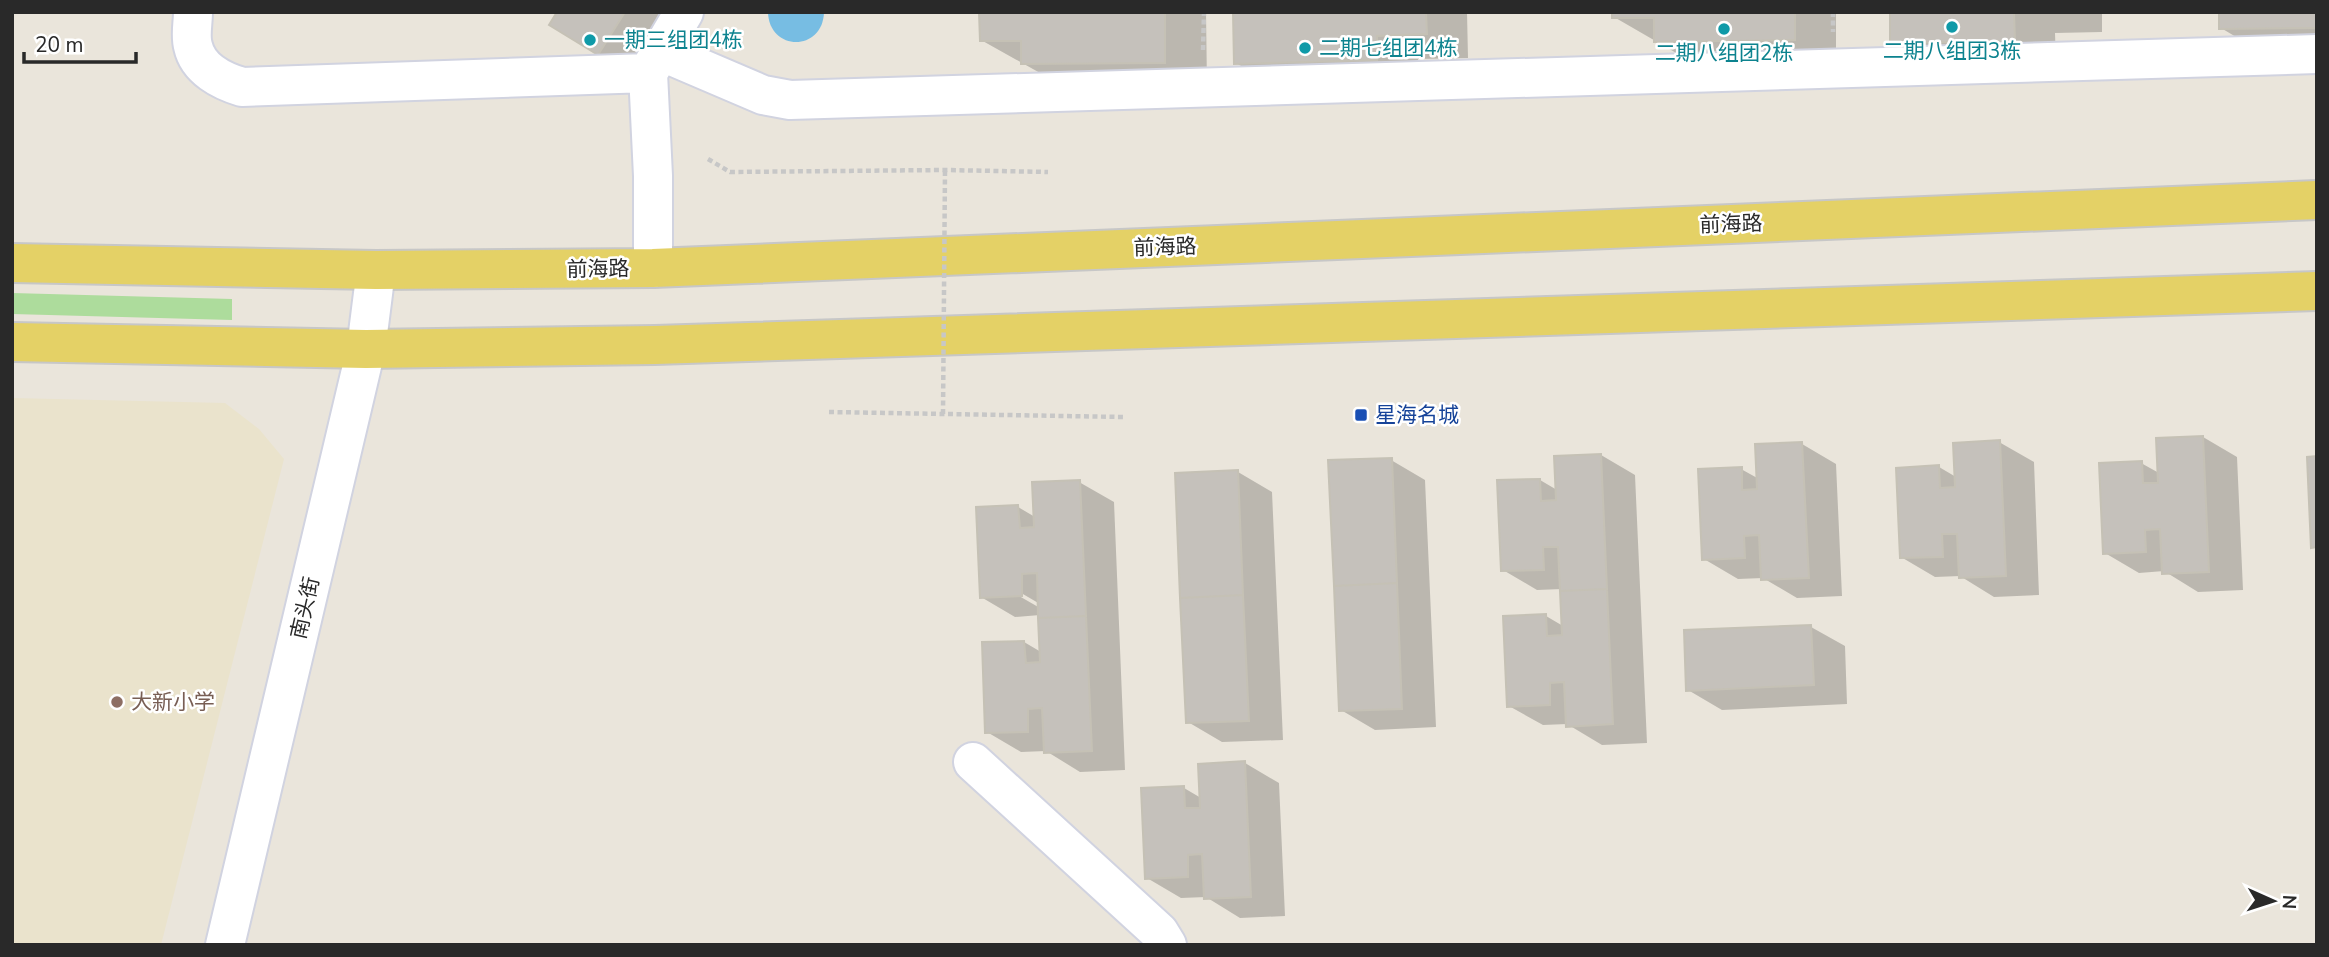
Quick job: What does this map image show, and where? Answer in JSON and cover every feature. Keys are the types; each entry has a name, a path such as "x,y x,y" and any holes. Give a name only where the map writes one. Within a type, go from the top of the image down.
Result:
{"main road":[{"name":"前海路","path":"12,263 376,270 653,268 2317,200"},
{"path":"12,341 366,349 655,345 2317,291"}],"street":[{"path":"193,12 192,47 200,60 210,72 242,87 654,62 763,95 790,100 2317,54"},
{"path":"653,268 654,62 684,12"},
{"name":"南头街","path":"225,945 366,349 376,270"},
{"path":"973,762 1159,932 1167,945"}],"path":[{"path":"708,159 730,172 1048,172"},
{"path":"943,414 945,170"},
{"path":"829,412 1123,417"}],"shaded area":[{"name":"大新小学","path":"12,398 225,403 259,429 284,459 161,945 12,945"}],"green space":[{"path":"12,293 232,299 232,320 12,314"}],"water":[{"path":"768,12 824,12 821,25 815,34 796,42 777,34 771,25"}],"building":[{"name":"一期三组团4栋","path":"557,12 625,12 598,55 549,25"},
{"path":"979,12 1165,12 1165,63 1021,64 1021,41 980,41"},
{"name":"二期七组团4栋","path":"1233,12 1426,12 1427,34 1377,36 1377,60 1234,64"},
{"name":"二期八组团2栋","path":"1612,12 1795,12 1795,40 1654,42 1654,18 1612,18"},
{"name":"二期八组团3栋","path":"1890,12 2014,12 2015,41 1890,43"},
{"path":"2219,12 2317,12 2317,28 2219,29"},
{"path":"2203,436 2209,572 2162,574 2160,529 2145,530 2146,552 2103,554 2099,463 2142,461 2143,483 2158,483 2156,438"},
{"path":"2000,440 2006,576 1959,578 1957,534 1942,534 1943,557 1900,558 1896,468 1939,465 1940,488 1955,487 1953,443"},
{"path":"1802,442 1809,578 1761,580 1759,535 1744,536 1745,558 1702,560 1698,469 1742,467 1742,490 1757,489 1755,444"},
{"path":"1601,454 1607,589 1560,591 1558,547 1543,547 1544,570 1501,571 1497,480 1540,479 1541,501 1556,500 1554,456"},
{"path":"2317,456 2317,547 2311,548 2307,457"},
{"path":"1392,458 1397,583 1334,586 1328,460"},
{"path":"1238,470 1243,595 1180,598 1175,473"},
{"path":"1080,480 1086,616 1038,618 1037,573 1022,574 1022,596 980,598 976,507 1018,505 1020,528 1034,527 1032,482"},
{"path":"1397,583 1402,709 1339,711 1334,586"},
{"path":"1607,589 1613,724 1566,727 1564,682 1550,683 1550,705 1507,707 1503,616 1546,614 1547,636 1562,635 1560,591"},
{"path":"1243,595 1249,721 1186,723 1180,598"},
{"path":"1086,616 1092,751 1044,753 1042,708 1028,709 1028,732 985,733 982,642 1024,641 1026,663 1040,662 1038,618"},
{"path":"1811,625 1814,685 1686,691 1684,630"},
{"path":"1245,761 1251,897 1204,899 1202,854 1188,855 1188,877 1145,879 1141,788 1184,786 1185,808 1200,808 1198,764"}],"place":[{"name":"二期八组团3栋","path":"1952,27"},
{"name":"二期八组团2栋","path":"1724,29"},
{"name":"一期三组团4栋","path":"590,40"},
{"name":"二期七组团4栋","path":"1305,48"},
{"name":"星海名城","path":"1361,415"},
{"name":"大新小学","path":"117,702"}]}
